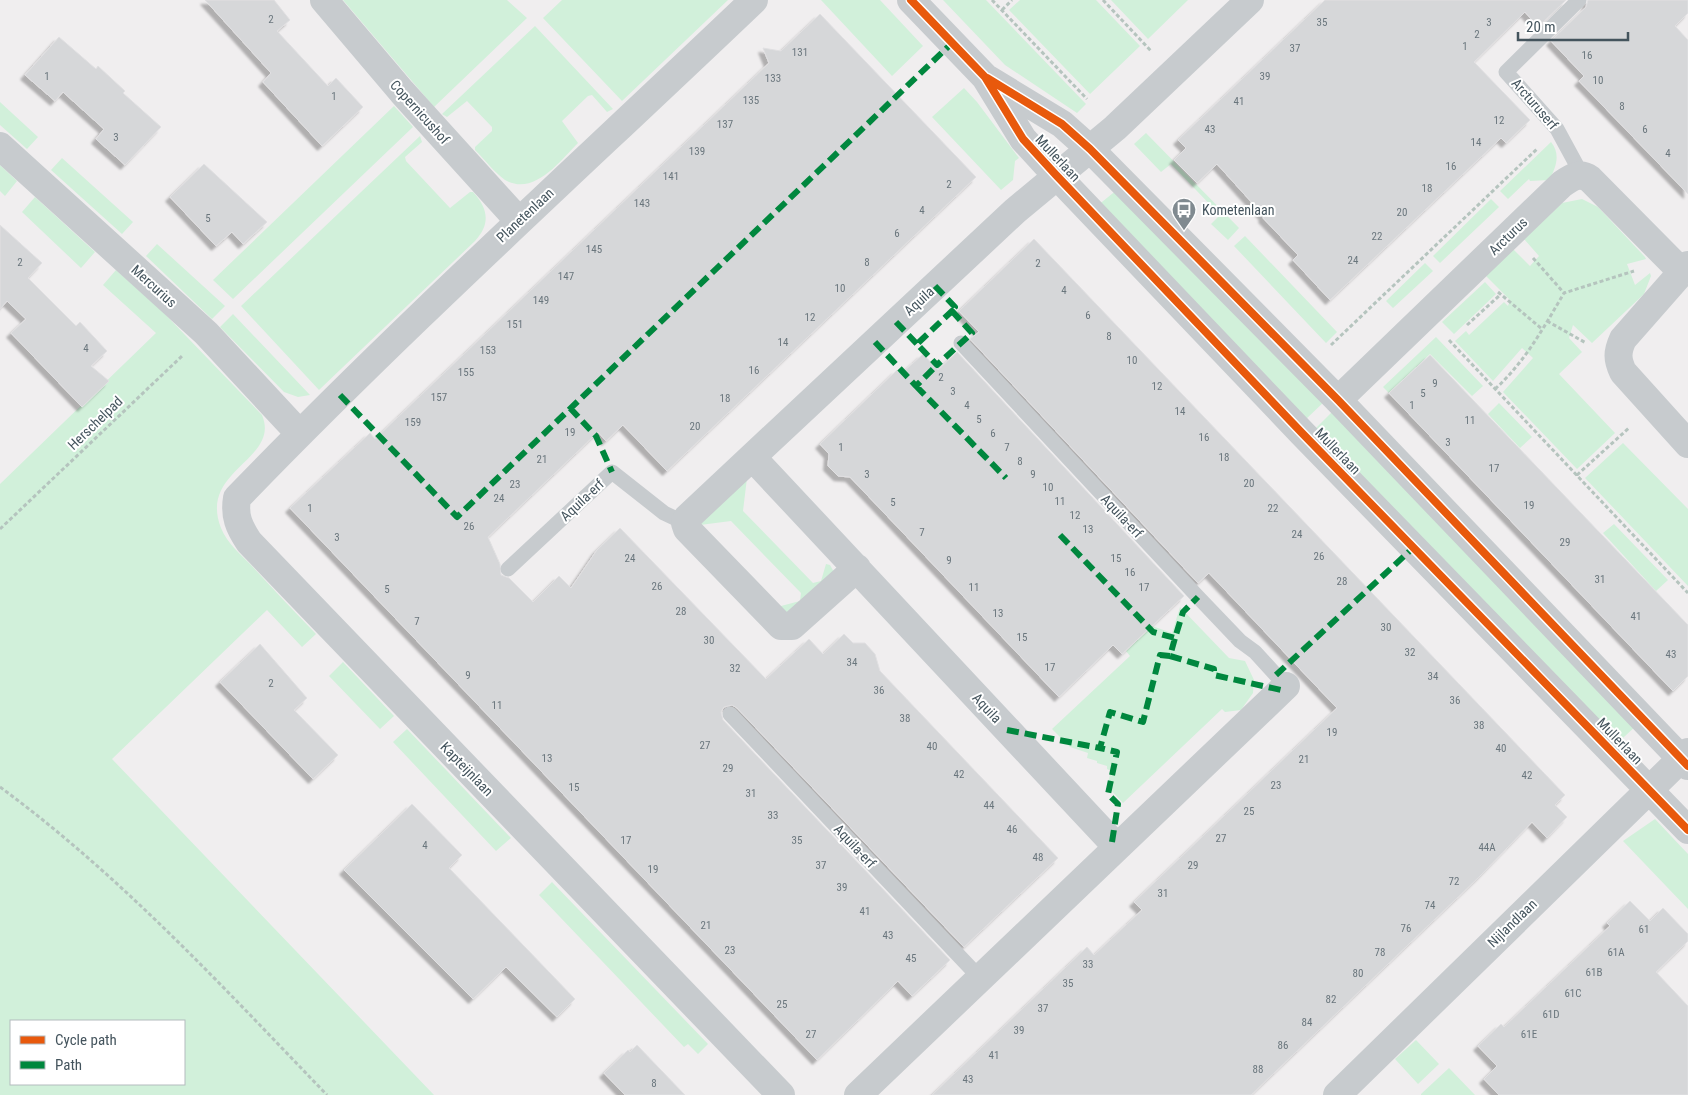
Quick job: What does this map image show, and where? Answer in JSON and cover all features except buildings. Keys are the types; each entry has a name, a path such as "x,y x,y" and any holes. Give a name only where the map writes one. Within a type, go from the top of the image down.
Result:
{"street":[{"name":"Copernicushof","path":"324,0 402,92 519,220"},
{"name":"Planetenlaan","path":"299,433 519,220 754,0"},
{"name":"Mullerlaan","path":"911,0 985,77 1023,139 1056,175 1688,830"},
{"path":"1090,149 1250,0"},
{"name":"Mullerlaan","path":"985,77 1062,124 1090,149 1307,368 1686,759"},
{"name":"Mercurius","path":"0,146 206,333 299,433"},
{"name":"Aquila","path":"685,523 687,518 752,457 1056,175 1090,149"},
{"path":"1582,175 1590,179 1679,265 1623,339 1618,350 1617,361 1623,372 1688,444"},
{"name":"Arcturus","path":"1338,400 1562,184 1571,178 1582,175"},
{"name":"Kapteijnlaan","path":"299,433 237,498 235,512 240,529 249,542 781,1095"},
{"name":"Aquila","path":"752,457 1117,848"},
{"path":"685,523 687,529 781,626 792,626 857,568"},
{"path":"858,1095 1286,686"},
{"name":"Nijlandlaan","path":"1337,1095 1650,789 1686,759"}],"lane":[{"name":"Arcturuserf","path":"1579,0 1506,72 1557,129 1582,175"},
{"name":"Aquila-erf","path":"961,343 1198,598 1240,641 1255,652 1286,686"},
{"name":"Aquila-erf","path":"508,569 612,472 664,513 685,523"},
{"name":"Aquila-erf","path":"730,714 980,978"}],"path":[{"path":"992,0 1114,128"},
{"path":"1002,10 1012,0"},
{"path":"1103,0 1172,74"},
{"path":"1307,368 1557,129"},
{"path":"1510,235 1564,293"},
{"path":"1495,389 1514,371 1564,293 1630,273 1679,265"},
{"path":"1474,269 1500,295 1542,329"},
{"path":"1464,328 1500,295"},
{"path":"1426,316 1688,593"},
{"path":"1547,321 1617,361"},
{"path":"1450,341 1457,334"},
{"path":"1577,476 1653,405"},
{"path":"0,787 50,824 107,873 214,978 327,1095"}],"green space":[{"path":"343,0 507,0 527,18 434,107"},
{"path":"562,0 728,0 622,101 543,18"},
{"path":"821,0 880,0 923,46 892,76"},
{"path":"943,0 986,0 1086,104 1077,113 1005,65"},
{"path":"1020,0 1096,0 1140,46 1090,94 1009,10"},
{"path":"1111,0 1188,0 1148,39"},
{"path":"535,26 613,109 607,112 592,95 588,96 562,121 578,143 546,174 526,184 516,184 501,177 475,150 475,147 492,131 492,127 467,101 447,117 442,114"},
{"path":"964,88 977,102 1019,158 1015,161 1013,180 1001,190 932,117"},
{"path":"0,102 38,137 27,149 0,125"},
{"path":"394,106 413,127 233,299 213,280"},
{"path":"1146,133 1239,228 1228,240 1211,224 1220,215 1171,164 1161,172 1134,144"},
{"path":"420,136 422,142 405,157 406,161 450,208 470,192 473,192 482,204 486,216 484,228 475,241 319,390 241,306"},
{"path":"1551,142 1557,156 1554,171 1549,180 1530,181 1529,179 1508,199 1500,191"},
{"path":"62,158 133,222 122,234 51,170"},
{"path":"0,165 17,181 5,196 0,191"},
{"path":"1118,189 1325,401 1305,420 1097,206"},
{"path":"35,197 95,252 81,268 22,212"},
{"path":"1491,199 1499,207 1440,263 1433,256"},
{"path":"1582,199 1598,207 1645,257 1646,259 1627,264 1635,285 1650,273 1651,276 1644,294 1592,343 1573,325 1569,338 1582,352 1559,374 1615,433 1577,469 1503,392 1533,358 1522,348 1493,381 1455,341 1466,331 1469,335 1504,302 1508,306 1510,300 1486,276 1513,249 1530,266 1539,256 1524,239 1562,203"},
{"path":"1245,236 1337,332 1326,343 1234,246"},
{"path":"157,244 225,306 212,319 146,256"},
{"path":"1425,263 1433,271 1393,308 1386,301"},
{"path":"116,270 161,310 262,415 265,430 260,443 220,492 217,508 221,528 235,548 316,634 302,647 267,610 112,759 434,1095 0,1095 0,484 156,333 103,285"},
{"path":"1485,282 1496,294 1454,334 1442,322"},
{"path":"233,314 310,395 298,397 284,392 220,327"},
{"path":"1436,337 1483,386 1472,396 1430,354 1389,393 1383,387"},
{"path":"1499,403 1532,437 1520,448 1488,414"},
{"path":"1333,411 1637,725 1612,748 1313,431"},
{"path":"1623,443 1688,509 1688,586 1585,478"},
{"path":"747,478 743,511 813,583 821,581 826,564 830,565 835,574 789,615 780,609 781,606 800,601 801,593 731,521 700,525 699,521"},
{"path":"1614,524 1668,580 1656,591 1603,533"},
{"path":"1180,607 1229,658 1245,661 1254,680 1253,693 1241,710 1225,712 1222,709 1123,803 1107,786 1111,771 1107,769 1107,766 1087,758 1088,753 1070,747 1052,729 1130,656 1126,651 1152,626 1172,633"},
{"path":"343,662 394,716 380,729 329,676"},
{"path":"407,729 511,838 496,851 393,742"},
{"path":"1655,819 1688,854 1688,909 1623,841"},
{"path":"552,882 708,1044 698,1054 688,1044 684,1047 539,895"},
{"path":"1416,1040 1439,1064 1418,1084 1395,1059"},
{"path":"1449,1068 1475,1095 1421,1095 1421,1094"}],"marked path":[{"path":"340,395 457,517 952,43"},
{"path":"935,286 955,307 952,311"},
{"path":"952,311 972,333 937,365 917,344 952,311"},
{"path":"896,322 917,344"},
{"path":"875,342 916,386 937,365"},
{"path":"916,386 1006,478"},
{"path":"570,408 596,436 612,472"},
{"path":"1060,535 1153,632 1175,638 1183,612 1198,597"},
{"path":"1276,675 1414,547"},
{"path":"1112,842 1118,804 1108,794 1117,752 1100,748 1110,712 1143,722 1160,655 1170,656 1175,638"},
{"path":"1170,656 1214,669 1214,675 1281,690"},
{"path":"1007,730 1100,748"}],"cycle path":[{"path":"911,0 985,77 1023,139 1056,175 1302,433 1688,830"},
{"path":"987,78 1062,124 1090,149 1338,400 1688,766"}],"place":[{"name":"Kometenlaan","path":"1184,231"}]}
